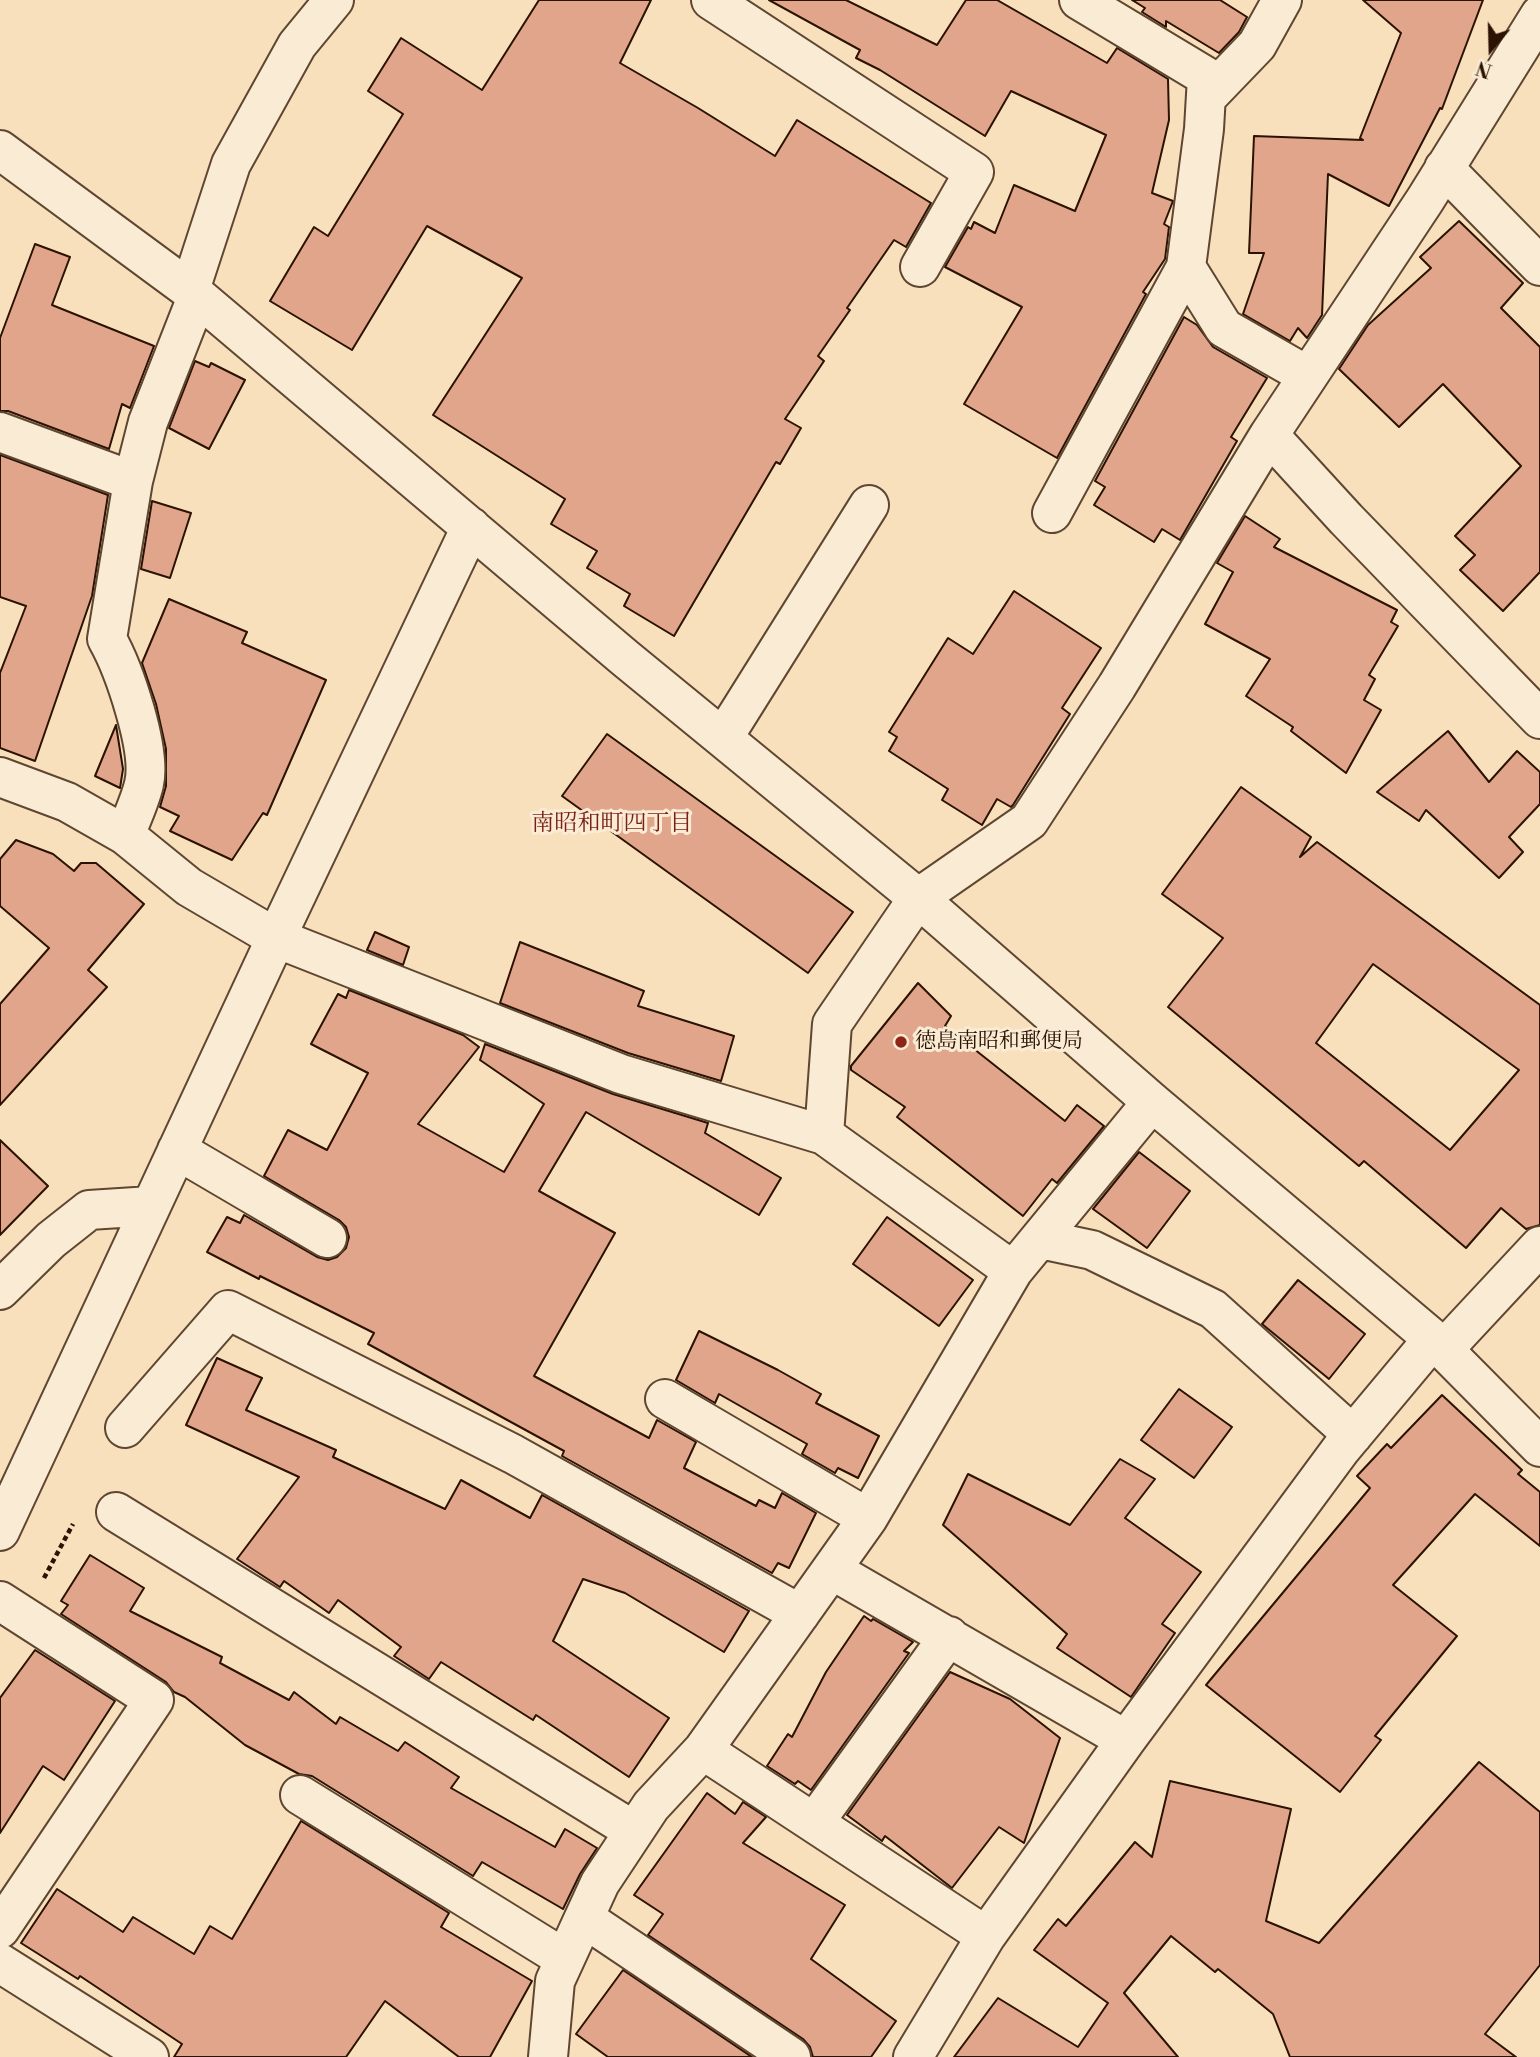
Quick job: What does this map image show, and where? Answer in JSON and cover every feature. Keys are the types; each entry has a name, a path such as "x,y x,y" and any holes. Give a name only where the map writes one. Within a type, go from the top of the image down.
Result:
{"street":[{"path":"125,835 145,782 143,736 119,660 107,639 133,481 148,422 194,294 231,164 297,45 334,0"},
{"path":"711,0 974,172 920,267"},
{"path":"1052,513 1186,267 1206,98 1207,77 1079,0"},
{"path":"1206,98 1257,45 1282,0"},
{"path":"824,1135 832,1024 918,898 1029,821 1117,686 1269,435 1425,201 1540,15"},
{"path":"0,150 194,294 918,898 1152,1102 1439,1344 1540,1447"},
{"path":"1444,168 1540,266"},
{"path":"1186,267 1224,328 1308,376"},
{"path":"0,432 133,481"},
{"path":"1269,435 1364,538 1540,719"},
{"path":"723,738 869,505"},
{"path":"0,1531 471,527"},
{"path":"0,777 67,802 125,835 189,887 276,938 621,1074 824,1135 1013,1271"},
{"path":"548,2057 555,1981 600,1883 651,1806 703,1750 868,1518 1013,1271 1152,1102"},
{"path":"177,1150 327,1238"},
{"path":"0,1290 51,1240 89,1210 151,1206"},
{"path":"1040,1239 1092,1250 1213,1309 1353,1435"},
{"path":"914,2057 986,1936 1126,1740 1353,1435 1439,1344 1540,1245"},
{"path":"125,1428 228,1310 513,1454 800,1614"},
{"path":"665,1399 868,1518"},
{"path":"116,1512 635,1830"},
{"path":"832,1570 1126,1740"},
{"path":"0,1601 154,1700 0,1929"},
{"path":"814,1824 949,1636"},
{"path":"703,1750 986,1936"},
{"path":"300,1796 565,1959"},
{"path":"584,1919 791,2057"},
{"path":"0,1963 149,2057"}],"building":[{"path":"539,0 651,0 620,63 775,156 797,120 931,203 906,247 894,240 818,356 824,361 785,419 801,428 780,464 776,462 674,636 624,606 630,594 587,568 597,551 551,524 565,499 433,415 522,278 427,226 352,350 270,301 314,227 328,236 403,114 368,91 401,38 482,90"},
{"path":"769,0 846,0 937,45 966,0 997,0 1107,63 1117,48 1168,79 1169,120 1152,193 1173,201 1164,224 1169,227 1165,259 1143,292 1146,294 1057,458 964,404 1022,307 945,267 968,227 971,229 974,222 995,233 1014,185 1075,211 1106,135 1011,91 985,136 880,70 856,58 860,50"},
{"path":"1132,0 1220,0 1247,17 1239,32 1219,53 1166,21 1166,27 1142,12 1145,8"},
{"path":"1363,0 1483,0 1442,109 1440,108 1389,206 1328,174 1322,315 1307,338 1298,328 1290,341 1243,314 1264,253 1249,253 1254,136 1363,140 1360,138 1401,33"},
{"path":"1459,221 1523,283 1501,308 1540,347 1540,572 1503,611 1460,570 1475,555 1455,536 1521,466 1443,384 1399,427 1339,369 1368,325 1431,268 1420,257"},
{"path":"35,244 70,257 52,305 154,346 130,408 122,404 109,449 8,411 0,411 0,338"},
{"path":"1184,317 1197,325 1213,347 1267,378 1231,437 1237,441 1180,540 1162,529 1154,542 1094,505 1105,487 1095,481"},
{"path":"195,361 209,367 211,363 245,380 209,449 169,428"},
{"path":"0,455 108,495 92,596 35,761 0,748 0,673 26,606 0,597"},
{"path":"152,501 191,513 170,578 141,569"},
{"path":"1245,516 1280,539 1274,547 1397,610 1391,622 1398,626 1369,675 1375,679 1364,700 1381,710 1346,773 1291,731 1293,727 1246,696 1270,659 1205,624 1233,572 1217,563"},
{"path":"1014,591 1101,648 1062,708 1070,714 1013,805 1011,807 997,799 982,825 942,800 948,789 889,751 897,737 889,732 948,638 973,654"},
{"path":"169,599 247,632 242,643 326,680 267,815 263,813 232,860 170,831 179,816 160,807 166,786 166,749 156,704 142,663"},
{"path":"116,725 123,769 120,788 95,776"},
{"path":"1448,731 1489,782 1517,751 1540,772 1540,804 1509,837 1523,852 1499,878 1426,810 1419,821 1377,792"},
{"path":"607,734 853,912 808,973 562,796"},
{"path":"1241,787 1311,837 1300,857 1317,842 1540,1005 1540,1225 1526,1229 1501,1208 1466,1248 1364,1161 1359,1166 1168,1007 1223,938 1162,894","holes":["1373,964 1519,1070 1450,1150 1316,1043"]},
{"path":"16,840 53,854 74,871 81,863 96,863 144,904 88,970 107,987 0,1105 0,1004 49,948 0,906 0,859"},
{"path":"375,932 409,947 403,965 367,950"},
{"path":"520,942 644,991 638,1006 734,1036 721,1081 628,1053 500,1003"},
{"path":"918,983 951,1016 945,1026 1065,1121 1077,1105 1104,1126 1057,1183 1052,1179 1023,1216 897,1117 905,1107 851,1070 851,1066"},
{"path":"349,990 463,1035 479,1047 418,1124 504,1172 544,1104 480,1060 485,1044 613,1094 708,1123 705,1133 781,1178 759,1215 586,1112 539,1191 615,1233 534,1376 649,1438 657,1420 696,1442 684,1468 756,1506 759,1500 775,1508 782,1493 816,1513 789,1568 778,1563 772,1573 562,1456 564,1451 368,1344 374,1333 207,1252 227,1217 240,1223 244,1215 317,1257 328,1260 337,1257 346,1248 349,1237 346,1227 339,1220 264,1176 288,1130 327,1150 368,1073 311,1044 338,994 346,998"},
{"path":"0,1140 48,1186 0,1235"},
{"path":"1139,1152 1190,1191 1147,1248 1093,1209"},
{"path":"887,1217 973,1280 939,1326 853,1264"},
{"path":"1298,1280 1365,1334 1329,1379 1262,1324"},
{"path":"699,1331 821,1394 816,1403 879,1436 858,1478 838,1468 835,1473 802,1454 807,1444 719,1394 715,1403 676,1380"},
{"path":"217,1358 262,1378 246,1410 336,1450 333,1457 445,1509 461,1480 530,1518 542,1495 749,1611 724,1652 625,1593 583,1579 553,1641 669,1718 629,1777 536,1715 533,1720 441,1662 429,1679 394,1656 401,1647 338,1600 329,1613 284,1581 280,1587 237,1559 299,1477 186,1425"},
{"path":"1179,1389 1232,1427 1194,1478 1141,1440"},
{"path":"1442,1395 1522,1470 1518,1474 1540,1492 1540,1546 1475,1494 1393,1585 1457,1636 1375,1736 1381,1740 1340,1792 1206,1685 1370,1488 1357,1476 1387,1444 1391,1448"},
{"path":"1120,1459 1155,1479 1125,1518 1201,1572 1162,1624 1175,1633 1131,1697 1057,1648 1067,1634 943,1525 968,1474 1070,1525"},
{"path":"90,1555 144,1588 130,1611 222,1657 220,1663 289,1700 294,1692 336,1724 340,1717 398,1751 405,1742 459,1777 451,1788 555,1847 565,1829 597,1848 580,1874 563,1909 482,1862 473,1876 312,1776 299,1774 245,1745 185,1697 174,1692 166,1682 61,1614 68,1605 61,1601"},
{"path":"864,1616 913,1642 904,1651 909,1653 811,1790 798,1781 795,1784 767,1766 788,1734 792,1737 826,1672"},
{"path":"35,1650 115,1701 64,1780 43,1766 0,1833 0,1698"},
{"path":"950,1672 1010,1699 1060,1738 1024,1843 999,1827 952,1888 885,1836 882,1841 847,1815"},
{"path":"1479,1762 1540,1812 1540,1965 1485,2034 1516,2057 1290,2057 1273,2014 1218,1969 1215,1972 1171,1936 1124,1993 1178,2057 954,2057 998,1998 1078,2047 1108,2003 1034,1950 1058,1919 1066,1926 1135,1842 1152,1857 1170,1781 1291,1809 1266,1921 1319,1943"},
{"path":"707,1793 735,1814 743,1802 766,1817 743,1843 845,1905 811,1959 896,2021 871,2057 813,2057 810,2047 803,2039 648,1935 663,1914 634,1895"},
{"path":"301,1821 449,1913 441,1927 532,1981 490,2057 459,2057 385,2001 346,2057 174,2057 182,2044 80,1976 78,1979 21,1943 57,1889 123,1932 133,1917 194,1954 210,1926 232,1939"},
{"path":"623,1970 752,2057 608,2057 576,2034"}],"place":[{"name":"徳島南昭和郵便局","path":"901,1042"}],"district":[{"name":"南昭和町四丁目","path":"612,824"}]}
